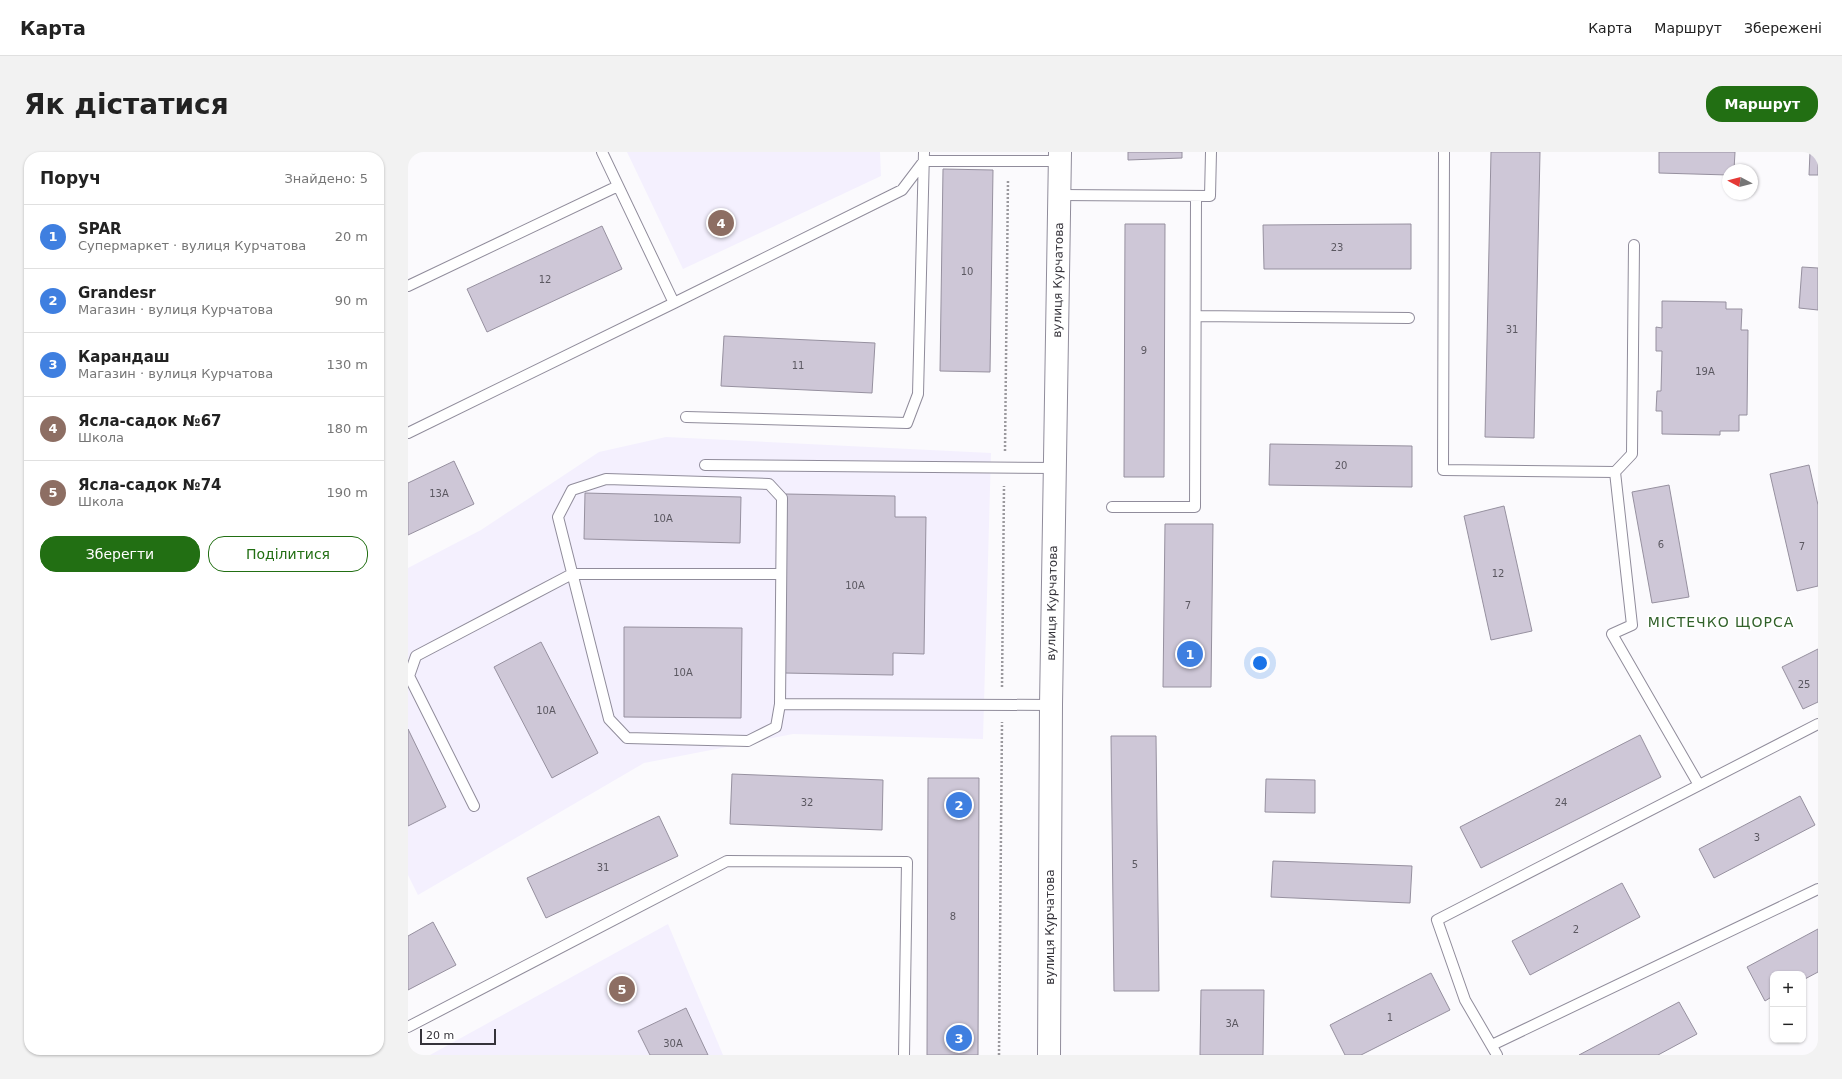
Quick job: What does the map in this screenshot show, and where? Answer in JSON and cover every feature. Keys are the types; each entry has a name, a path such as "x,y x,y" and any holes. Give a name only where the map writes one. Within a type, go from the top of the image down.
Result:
{"main road":[{"name":"вулиця Курчатова","path":"1049,1055 1051,705 1060,157"}],"lane":[{"path":"602,152 674,303"},
{"path":"1059,196 1210,196 1211,152"},
{"path":"1444,152 1443,470 1615,472 1632,454 1634,245"},
{"path":"924,157 1008,161 1060,157"},
{"path":"408,433 902,190 924,157"},
{"path":"686,417 907,424 918,394 924,157"},
{"path":"408,286 618,186"},
{"path":"1112,507 1195,506 1196,196"},
{"path":"1196,316 1410,318"},
{"path":"705,465 1055,468"},
{"path":"1615,472 1632,625 1612,634 1699,785"},
{"path":"606,479 768,484 782,498 780,704 776,727 748,741 627,738 609,719 572,574 558,517 572,490 606,479"},
{"path":"474,806 410,676 416,656 572,574 781,574"},
{"path":"780,704 1051,705"},
{"path":"1497,1055 1465,1000 1437,920 1818,724"},
{"path":"408,1027 727,861 906,862 904,1055"},
{"path":"1492,1046 1818,888"}],"path":[{"path":"998,1055 1008,161"}],"shaded area":[{"path":"627,152 880,152 881,176 683,269"},
{"path":"666,437 991,453 983,739 793,734 644,763 418,895 408,875 408,568 481,530 599,452"},
{"path":"668,924 723,1055 430,1055"}],"building":[{"path":"1128,152 1182,152 1182,158 1128,160"},
{"path":"1491,152 1540,152 1534,438 1485,437"},
{"path":"1659,152 1735,152 1734,164 1722,164 1722,175 1659,173"},
{"path":"1810,152 1818,152 1818,175 1809,175"},
{"path":"943,169 993,170 990,372 940,371"},
{"path":"1125,224 1165,224 1164,477 1124,477"},
{"path":"1411,224 1411,269 1264,269 1263,225"},
{"path":"602,226 622,269 487,332 467,289"},
{"path":"1802,267 1818,268 1818,310 1799,308"},
{"path":"1662,301 1726,302 1726,309 1742,309 1741,330 1748,330 1747,415 1739,415 1739,431 1720,431 1720,435 1662,434 1662,411 1656,411 1657,391 1661,391 1662,351 1656,351 1656,327 1662,328"},
{"path":"724,336 875,343 872,393 721,386"},
{"path":"1270,444 1412,446 1412,487 1269,485"},
{"path":"454,461 474,504 408,535 408,483"},
{"path":"1809,465 1818,505 1818,586 1797,591 1770,474"},
{"path":"1669,485 1689,597 1652,603 1632,492"},
{"path":"585,493 741,497 740,543 584,539"},
{"path":"786,494 895,496 895,517 926,517 924,654 893,653 893,675 784,673"},
{"path":"1504,506 1532,631 1491,640 1464,516"},
{"path":"1165,524 1213,524 1211,687 1163,687"},
{"path":"624,627 742,628 741,718 624,717"},
{"path":"541,642 598,753 552,778 494,667"},
{"path":"1818,649 1818,702 1803,709 1782,667"},
{"path":"408,729 446,807 408,826"},
{"path":"1640,735 1661,777 1481,868 1460,827"},
{"path":"1111,736 1156,736 1159,991 1114,991"},
{"path":"732,774 883,780 882,830 730,824"},
{"path":"928,778 979,778 978,1055 927,1055"},
{"path":"1266,779 1315,780 1315,813 1265,812"},
{"path":"1800,796 1815,825 1714,878 1699,849"},
{"path":"659,816 678,856 546,918 527,878"},
{"path":"1273,861 1412,866 1410,903 1271,897"},
{"path":"1622,883 1640,917 1530,975 1512,941"},
{"path":"433,922 456,965 408,990 408,936"},
{"path":"1818,929 1818,972 1806,978 1806,971 1770,971 1770,998 1765,1001 1747,967"},
{"path":"1431,973 1450,1010 1361,1055 1345,1055 1330,1025"},
{"path":"1201,990 1264,990 1263,1055 1200,1055"},
{"path":"1679,1002 1697,1034 1658,1055 1579,1055"},
{"path":"686,1008 708,1055 650,1055 638,1031"}],"place":[{"name":"Ясла-садок №67","path":"721,223"},
{"name":"SPAR","path":"1190,654"},
{"name":"Grandesr","path":"959,805"},
{"name":"Ясла-садок №74","path":"622,989"},
{"name":"Карандаш","path":"959,1038"}],"district":[{"name":"МІСТЕЧКО ЩОРСА","path":"1721,622"}]}
